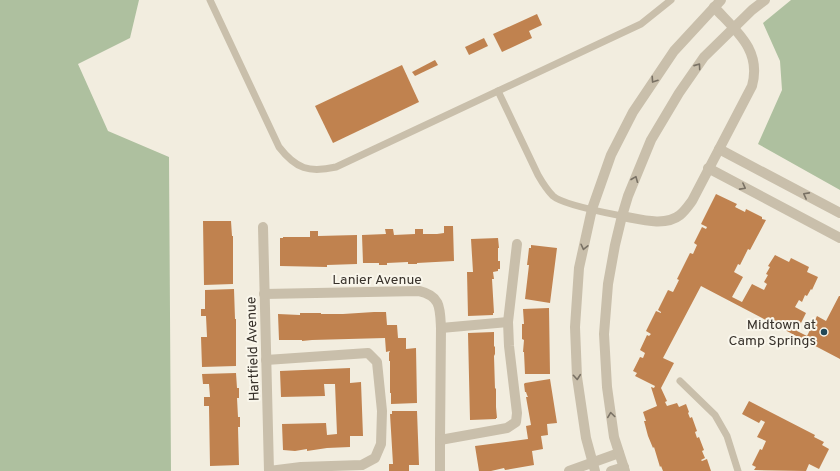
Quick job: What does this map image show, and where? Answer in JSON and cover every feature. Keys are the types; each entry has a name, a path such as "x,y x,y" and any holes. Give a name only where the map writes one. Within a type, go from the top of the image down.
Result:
{"street":[{"path":"611,471 625,469 614,436 607,388 604,334 608,284 615,245 628,196 648,147 659,126 679,93 704,57 752,10 765,0"},
{"path":"594,467 586,438 577,376 575,327 579,268 592,209 611,155 633,112 674,51 718,4 733,28 753,55 755,76 752,86 692,200 680,215 671,219 658,221 622,216"},
{"path":"719,149 840,213"},
{"path":"708,168 840,238"},
{"name":"Hartfield Avenue","path":"263,227 269,471"},
{"path":"440,440 507,428 516,422 508,322 517,244"},
{"name":"Lanier Avenue","path":"264,294 419,291 428,293 435,299 440,310 441,328 440,471"},
{"path":"441,328 508,322"},
{"path":"266,360 368,354 377,362 382,411 381,444 375,458 362,464 301,467 269,471"},
{"path":"569,471 594,467 619,453"}],"lane":[{"path":"210,0 279,146 289,159 310,170 336,166 641,24 671,0"},
{"path":"498,91 538,175 554,197 564,202 622,216"},
{"path":"680,380 715,415 727,436 738,471"}],"green space":[{"path":"0,0 139,0 130,38 78,64 108,131 169,157 171,471 0,471"},
{"path":"791,0 840,0 840,190 758,144 782,90 780,61 763,23"}],"building":[{"path":"537,14 542,25 529,31 532,38 502,52 493,34"},
{"path":"484,38 488,46 469,55 465,47"},
{"path":"435,60 438,65 415,76 412,72"},
{"path":"402,65 419,102 333,143 315,106"},
{"name":"Midtown at Camp Springs","path":"716,194 737,204 735,207 745,212 746,209 766,220 750,250 748,249 740,265 738,264 734,272 743,277 732,297 742,302 752,284 764,290 767,284 764,282 768,275 766,274 770,267 768,266 775,255 789,262 791,258 809,267 807,272 818,277 812,290 811,289 807,296 805,295 802,302 799,300 795,307 806,313 797,331 807,336 817,316 826,321 840,296 840,359 701,286 663,358 674,363 661,388 667,401 665,402 667,406 677,403 679,407 686,404 690,418 692,417 697,431 695,432 697,438 699,437 704,450 702,451 705,458 701,460 707,459 711,471 663,471 648,436 643,412 657,406 651,387 654,388 655,386 635,376 637,373 633,371 640,357 643,358 645,353 640,350 647,335 649,336 651,334 646,331 656,311 661,313 658,310 668,290 673,292 679,280 677,279 690,253 693,254 697,245 694,243 702,227 706,229 707,227 701,224"},
{"path":"203,221 231,221 233,236 233,284 204,285"},
{"path":"444,226 453,226 454,261 417,264 408,264 408,262 387,263 387,265 379,265 379,263 363,263 362,235 386,234 385,229 393,229 394,235 415,234 415,229 423,229 423,234 437,234 444,233"},
{"path":"310,231 318,231 318,236 357,235 357,264 327,265 327,267 280,266 280,238 310,237"},
{"path":"498,238 498,261 500,261 500,269 493,272 494,279 492,279 494,313 493,315 468,316 467,272 473,272 471,239"},
{"path":"531,245 557,248 550,303 525,299 529,265 527,265 529,248 531,248"},
{"path":"234,289 236,319 236,366 202,367 201,337 207,337 206,316 201,316 201,309 205,309 205,290"},
{"path":"549,308 550,374 525,374 523,352 524,340 522,339 522,324 524,324 523,309"},
{"path":"386,312 387,325 397,325 398,338 406,338 406,349 416,348 417,403 391,404 390,351 386,352 385,338 302,341 279,340 278,314 300,315 300,313 343,314"},
{"path":"494,332 497,418 470,420 468,333"},
{"path":"350,368 350,383 361,382 363,436 350,436 350,447 307,451 307,449 295,451 283,450 282,424 326,423 327,435 337,434 335,384 324,384 325,396 281,397 280,371"},
{"path":"236,373 237,388 239,388 239,398 237,398 238,417 240,417 240,427 238,427 239,465 210,466 209,406 204,406 204,397 210,397 209,384 203,384 202,374"},
{"path":"550,379 557,423 547,424 548,435 541,436 543,449 532,451 534,465 505,470 504,468 491,471 479,471 475,446 528,439 526,426 531,425 526,397 528,397 525,392 524,384"},
{"path":"749,401 815,435 814,437 824,442 822,445 829,449 819,469 809,464 806,471 754,470 756,467 752,465 766,441 757,437 765,422 761,420 759,423 742,414"},
{"path":"392,411 417,411 419,465 409,465 409,471 389,471 389,464 393,464 390,414 392,414"}],"place":[{"name":"Midtown at Camp Springs","path":"824,332"}]}
